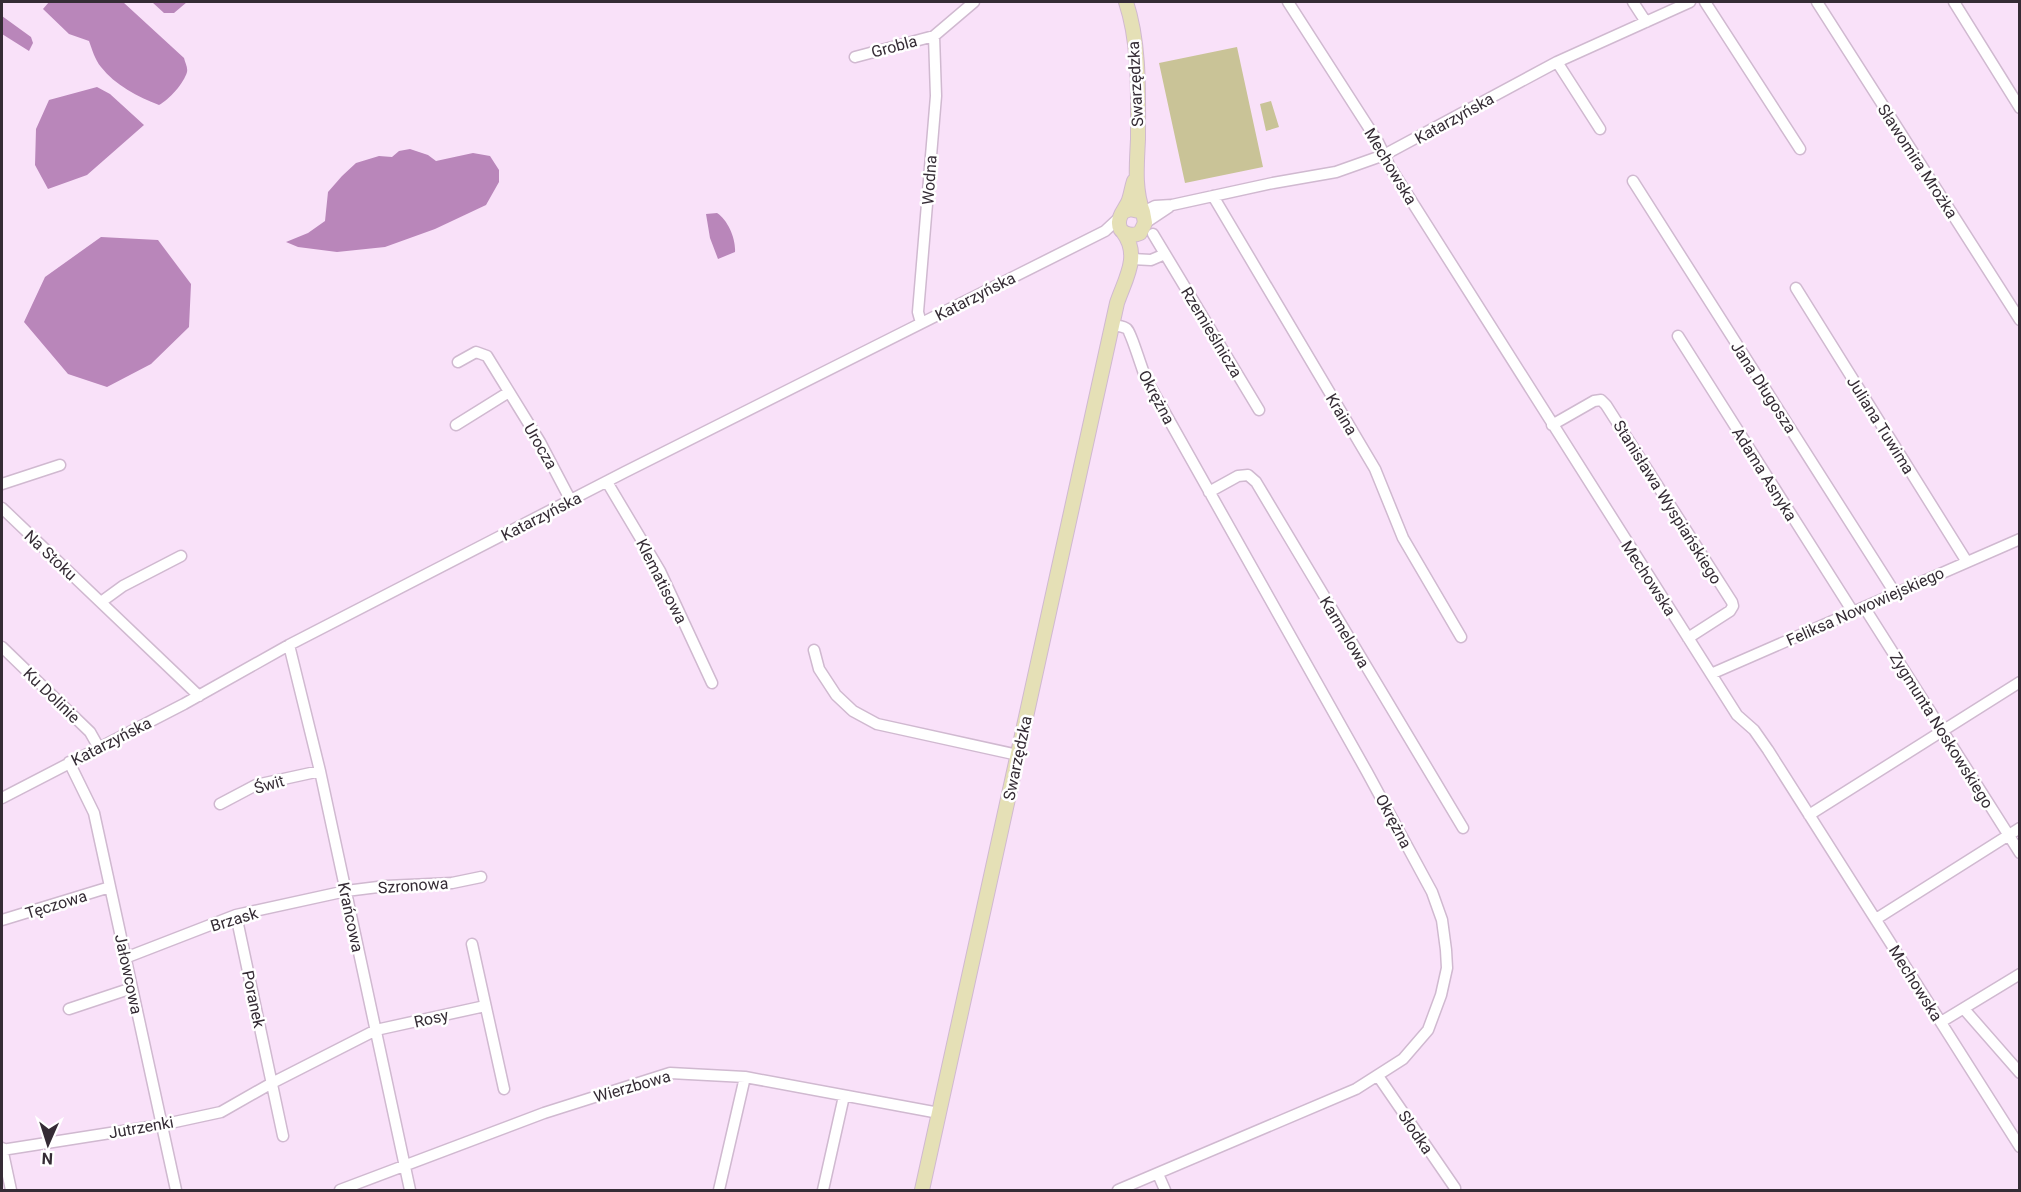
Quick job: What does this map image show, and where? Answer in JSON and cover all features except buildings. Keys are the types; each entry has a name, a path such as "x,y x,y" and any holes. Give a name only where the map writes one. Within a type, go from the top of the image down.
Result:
{"street":[{"path":"934,36 974,2"},
{"name":"Swarzędzka","path":"922,1191 1116,303 1136,259 1146,225 1139,203 1135,51 1126,2"},
{"name":"Mechowska","path":"1288,2 1378,142 1552,425 1737,715 1754,730 1768,750 2019,1147"},
{"path":"1633,2 1646,22"},
{"name":"Katarzyńska","path":"1146,225 1172,205 1336,172 1384,155 1557,62 1690,2"},
{"path":"1705,2 1800,149"},
{"name":"Sławomira Mrożka","path":"1817,2 2019,320"},
{"path":"1954,2 2019,108"},
{"name":"Grobla","path":"855,57 934,36"},
{"name":"Wodna","path":"921,323 918,312 936,96 934,36"},
{"path":"1557,62 1600,129"},
{"name":"Swarzędzka","path":"1121,215 1129,202 1137,168"},
{"name":"Jana Długosza","path":"1633,181 1896,593"},
{"name":"Kraina","path":"1213,196 1375,469 1403,538 1461,637"},
{"path":"1123,232 1133,236 1146,225 1134,209 1121,215 1119,226 1131,245 1136,259 1151,260 1165,254"},
{"name":"Katarzyńska","path":"5,796 199,696 289,645 1105,231 1121,215"},
{"name":"Rzemieślnicza","path":"1146,225 1259,410"},
{"name":"Katarzyńska","path":"1084,241 1123,232"},
{"name":"Juliana Tuwima","path":"1796,288 1967,562"},
{"name":"Okrężna","path":"1113,325 1127,328 1131,333 1146,379 1432,892 1442,920 1447,968 1441,995 1428,1030 1403,1059 1378,1076 1356,1089 1118,1191"},
{"name":"Adama Asnyka","path":"1678,336 1853,612"},
{"name":"Urocza","path":"458,362 476,352 487,356 540,442 571,501"},
{"path":"456,424 509,392"},
{"name":"Stanisława Wyspiańskiego","path":"1552,425 1594,401 1601,400 1606,405 1731,602 1730,611 1688,638"},
{"path":"2,484 60,465"},
{"name":"Karmelowa","path":"1209,492 1238,476 1248,475 1256,482 1463,828"},
{"name":"Klematisowa","path":"607,482 660,571 712,683"},
{"name":"Na Stoku","path":"2,508 199,696"},
{"name":"Feliksa Nowowiejskiego","path":"1711,674 2019,539"},
{"path":"101,602 123,586 181,556"},
{"name":"Zygmunta Noskowskiego","path":"1864,607 2019,853"},
{"name":"Krańcowa","path":"289,645 320,771 410,1191"},
{"name":"Ku Dolinie","path":"2,647 90,732 99,747"},
{"path":"814,650 819,669 836,695 853,711 877,724 1018,755"},
{"path":"1809,815 2019,682"},
{"name":"Jałowcowa","path":"69,762 94,813 176,1191"},
{"name":"Świt","path":"220,804 256,785 320,771"},
{"path":"2,784 5,796"},
{"path":"1875,919 2019,828"},
{"name":"Szronowa","path":"346,891 386,886 452,883 481,877"},
{"name":"Tęczowa","path":"2,920 110,887"},
{"name":"Brzask","path":"125,958 236,915 346,891"},
{"name":"Poranek","path":"236,915 272,1083"},
{"path":"472,944 504,1089"},
{"path":"1941,1022 1964,1010 2019,974"},
{"path":"69,1010 132,988"},
{"name":"Rosy","path":"376,1030 485,1006"},
{"path":"1964,1010 2019,1073"},
{"name":"Jutrzenki","path":"2,1149 161,1125 221,1112 376,1030"},
{"name":"Wierzbowa","path":"340,1191 544,1113 670,1073 745,1077 939,1113"},
{"name":"Słodka","path":"1378,1076 1455,1188"},
{"path":"719,1188 745,1077"},
{"path":"272,1083 283,1136"},
{"path":"823,1191 844,1096"},
{"path":"2,1149 11,1191"},
{"path":"1158,1174 1165,1191"}],"shaded area":[{"path":"49,2 123,2 184,58 187,70 183,81 159,105 127,90 101,67 89,41 69,34 43,9"},
{"path":"152,2 187,2 174,13 164,13"},
{"path":"2,16 31,37 33,43 29,51 2,34"},
{"path":"1237,47 1263,167 1185,183 1159,63"},
{"path":"97,87 110,94 144,125 87,175 48,189 35,165 36,129 49,100"},
{"path":"1271,101 1279,127 1266,131 1260,104"},
{"path":"410,149 428,155 436,161 473,153 490,156 499,170 499,182 486,205 435,229 385,247 337,252 298,247 286,242 308,233 325,221 328,192 356,163 379,156 392,157 399,151"},
{"path":"717,213 728,225 735,247 735,252 718,259 710,238 706,214"},
{"path":"101,237 158,240 191,284 189,327 151,364 107,387 68,374 24,322 45,277"}]}
